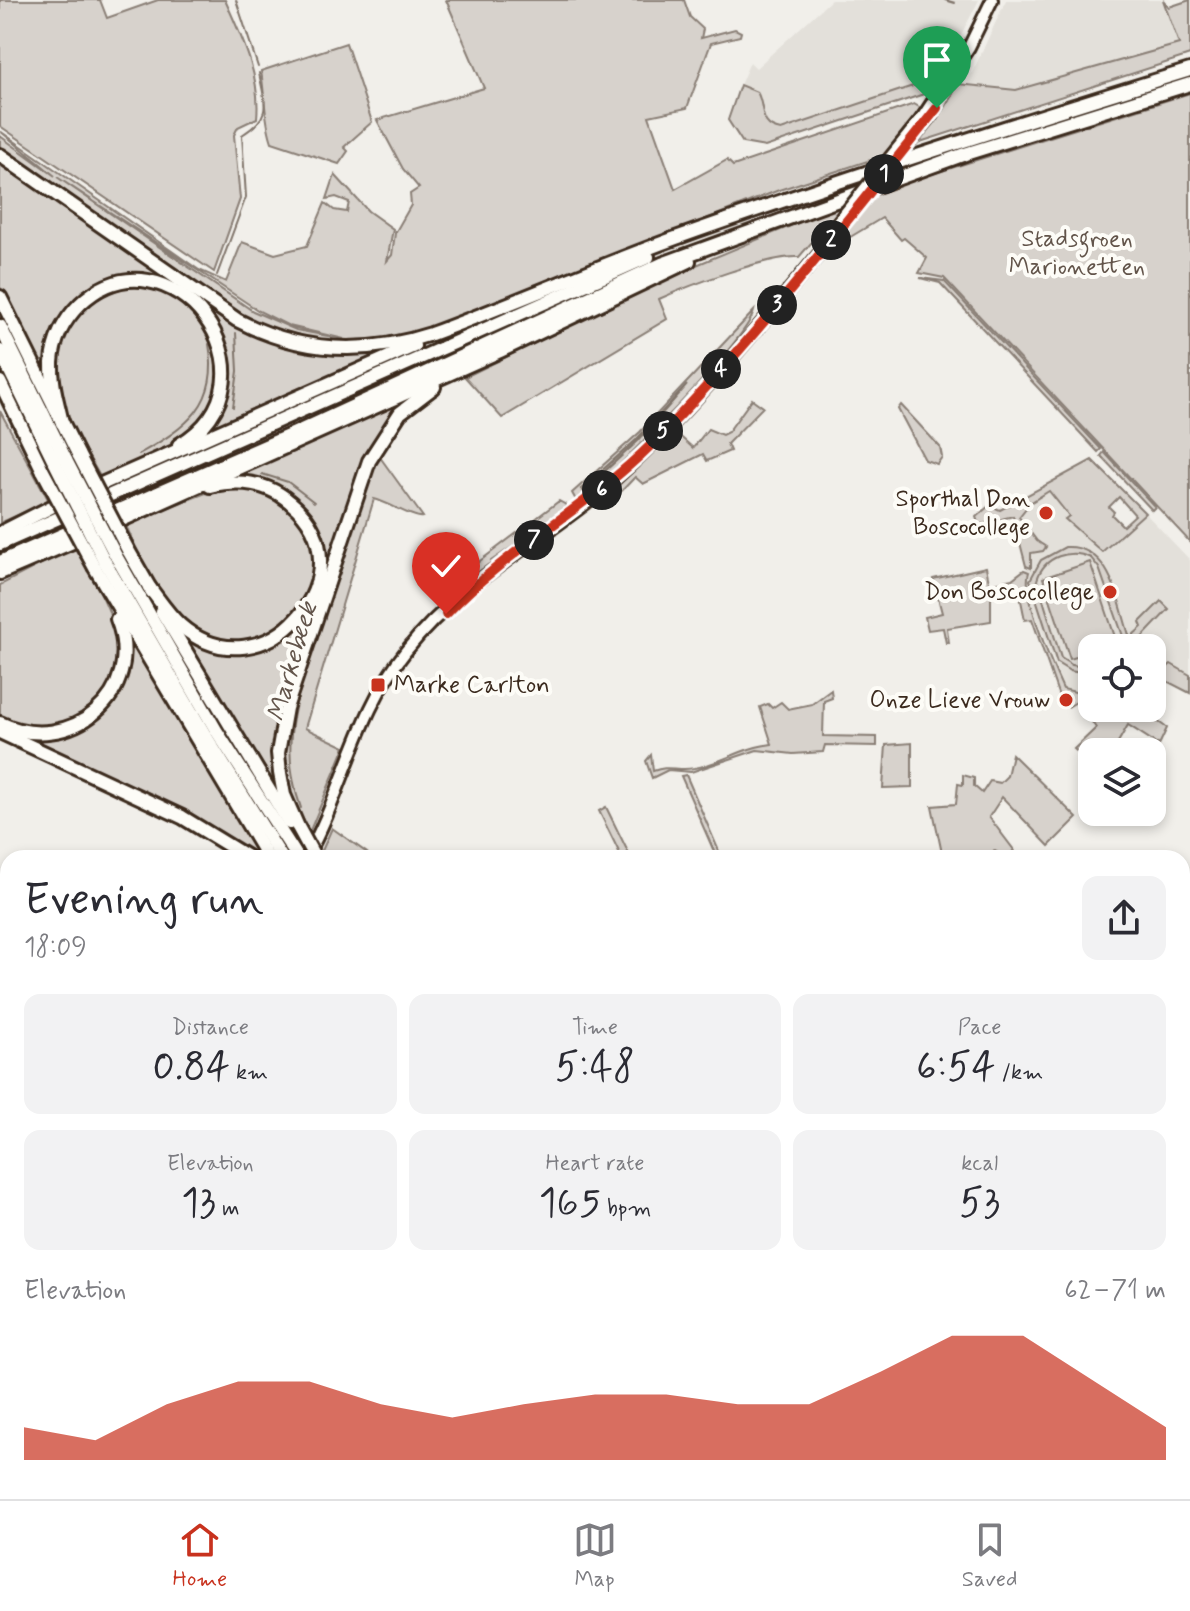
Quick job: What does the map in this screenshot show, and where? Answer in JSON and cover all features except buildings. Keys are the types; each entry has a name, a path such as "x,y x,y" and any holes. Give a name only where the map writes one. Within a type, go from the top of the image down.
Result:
{"highway":[{"path":"0,155 224,312 281,339 326,349 379,347 431,334 781,202 957,142 1190,70"},
{"path":"0,562 295,433 582,298 742,233 965,154 1190,84"},
{"path":"0,544 424,353 781,202"},
{"path":"0,573 500,351 742,233"},
{"path":"61,464 62,423 52,361 62,328 84,300 113,285 148,282 169,288 205,314 215,328 224,359 223,386 216,406 183,443 119,477"},
{"path":"0,297 62,423"},
{"path":"3,531 516,300"},
{"path":"0,326 105,562 273,850"},
{"path":"0,351 61,464 105,562 216,730 308,850"},
{"path":"297,850 280,773 281,731 295,678 369,461 386,430 415,399 500,351"},
{"path":"0,382 21,428"},
{"path":"0,403 21,428 61,464 128,550 294,834"},
{"path":"149,587 181,626 194,635 219,645 240,647 282,633 303,613 316,587 319,561 314,534 297,507 274,490 233,482 169,499"},
{"path":"0,579 52,552"},
{"path":"0,723 37,734 61,732 90,719 105,704 120,678 124,654 105,562"},
{"path":"110,597 273,850"},
{"path":"0,732 182,817 236,850"}],"main road":[{"path":"729,359 927,116 969,47 992,0"},
{"path":"310,850 332,805 369,712 417,642 447,608 496,566 607,485 651,445 815,260 834,231"}],"shaded area":[{"path":"831,0 979,0 938,79 939,86 934,89 928,81 790,129 772,128 761,113 761,102 740,85 750,62 756,68"},
{"path":"1006,0 1163,0 1179,44 1016,90 966,86"},
{"path":"687,385 638,441 583,491 581,489 636,440"},
{"name":"Don Boscocollege","path":"1049,490 1069,516 1065,519 1102,551 1145,513 1190,560 1190,675 1172,664 1166,671 1166,634 1143,634 1169,610 1161,601 1134,634 1078,634 1078,693 1064,689 1035,613 1027,583 1029,572 1024,570 1028,568 1031,553 1043,551 1042,542 1037,542 1019,517 1030,503"}],"green space":[{"path":"0,0 100,0 107,18 158,0 225,0 253,72 257,118 238,127 234,135 240,199 214,272 0,126"},
{"path":"446,0 684,0 690,17 703,29 701,38 735,29 741,32 740,36 711,43 687,108 649,116 675,189 727,160 733,166 914,104 921,108 883,156 779,190 434,328 397,338 334,344 282,333 232,310 0,148 0,136 55,176 0,131 199,270 226,282 242,242 275,254 307,246 325,203 334,210 347,212 349,202 336,197 327,199 335,175 368,211 393,229 387,261 392,255 395,233 411,205 410,194 419,188 403,169 377,120 484,88","holes":["57,177 259,311 289,326 344,339 296,330 253,311"]},
{"path":"1163,0 1169,7 1190,0 1190,55 917,143 945,108 958,84 1016,90 1179,44"},
{"path":"346,43 372,122 344,147 348,151 339,164 272,142 261,71"},
{"path":"928,81 934,89 927,93 765,147 743,143 728,120 740,85 757,92 765,120 773,128 781,130"},
{"name":"Stadsgroen Marionetten","path":"1190,93 1190,542 944,278 919,273 927,258 904,238 901,240 882,218 832,248 878,191"},
{"path":"0,158 118,242 288,344 404,344 191,442 210,421 227,362 187,294 121,281 61,323 52,392 0,287"},
{"path":"846,203 799,257 749,266 659,299 667,319 502,418 465,377 689,268"},
{"path":"920,278 944,281 1101,449 1098,452 940,283"},
{"path":"131,286 154,289 175,298 193,311 207,327 216,345 220,366 218,388 208,410 188,434 161,452 102,480 64,407 57,376 58,358 62,340 82,311 96,300"},
{"path":"754,311 746,326 706,376 624,460 577,502 572,493 640,432"},
{"path":"422,388 391,419 277,727 286,810 172,620 210,645 285,635 322,564 292,499 220,480"},
{"path":"752,399 763,407 727,444 730,451 707,461 703,454 643,484 635,477 616,497 611,492 631,472 612,485 674,431 693,448 708,429 722,435 728,432"},
{"path":"901,405 940,447 942,457 937,464 925,460 898,409"},
{"path":"0,411 49,501 0,523"},
{"path":"1104,452 1155,507 1152,510 1101,456"},
{"path":"377,453 423,517 374,499 305,728 345,747 309,833 296,810 288,785 284,733"},
{"path":"1092,460 1145,513 1102,552 1065,519 1069,516 1049,491 1030,503 1019,517 1037,541 1046,547 1043,551 1031,553 1031,568 1026,566 1013,516 979,525 976,517 990,505 1000,510","holes":["1119,497 1135,515 1123,526 1109,507"]},
{"path":"219,488 255,489 271,495 295,515 311,544 313,573 305,599 288,620 265,635 238,641 209,636 181,618 156,586 125,524"},
{"path":"559,501 566,505 564,512 491,561 493,564 475,578 489,564 455,589 452,586 468,570"},
{"path":"74,547 111,617 117,642 116,665 110,685 98,702 82,715 63,724 42,728 21,726 0,717 0,585"},
{"path":"1065,547 1081,549 1103,565 1117,593 1129,634 1122,634 1099,568 1091,558 1075,554 1059,556 1040,572 1037,580 1061,658 1078,666 1078,672 1057,663 1030,580 1041,560"},
{"path":"1090,562 1114,634 1078,634 1078,656 1070,659 1043,578"},
{"path":"986,567 991,591 991,621 947,628 949,643 946,643 943,628 928,630 925,617 942,613 933,579"},
{"path":"1024,570 1029,572 1030,596 1052,665 1063,689 1078,693 1078,701 1068,707 1062,705 1032,619 1025,620 1018,586 995,591 994,583 1012,579"},
{"path":"1161,601 1169,609 1145,634 1134,634 1142,627 1140,622"},
{"path":"125,636 128,636 257,850 236,850 0,726 47,737 110,701"},
{"path":"1171,664 1190,675 1190,693 1166,681 1166,668"},
{"path":"831,690 832,698 824,701 823,736 877,737 877,746 825,745 823,752 793,754 757,750 691,772 668,770 652,778 646,761 651,755 653,771 695,768 772,744 760,707 768,704 772,708 781,702 788,709 812,704"},
{"path":"1092,722 1159,722 1167,728 1162,738 1148,738 1128,725 1120,738 1086,738 1096,728"},
{"path":"912,743 912,787 883,788 886,745"},
{"path":"1012,754 1077,818 1049,846 1002,797 989,817 1014,850 941,850 932,806 956,804 958,784 963,785 963,775 974,778 974,786 982,793 990,781 1000,783 1007,776"},
{"path":"686,775 719,850 713,850 681,776"},
{"path":"606,807 627,850 618,850 599,811"},
{"path":"332,828 363,850 322,850"}],"waterway":[{"name":"Markebeek","path":"236,0 258,67"},
{"path":"945,0 955,3"},
{"name":"Markebeek","path":"217,275 246,197 242,135 263,115 259,73"},
{"name":"Markebeek","path":"233,407 238,371 236,333"},
{"path":"139,454 172,434 196,411 209,383 209,344"},
{"name":"Markebeek","path":"262,474 288,482 314,502"},
{"name":"Markebeek","path":"301,808 291,761 293,718 318,631"}],"place":[{"name":"Sporthal Don Boscocollege","path":"1046,513"},
{"name":"Don Boscocollege","path":"1110,592"},
{"name":"Marke Carlton","path":"378,685"},
{"name":"Onze Lieve Vrouw","path":"1066,700"}],"route":[{"path":"446,614 496,566 577,510 651,445 755,333 937,108"}]}
